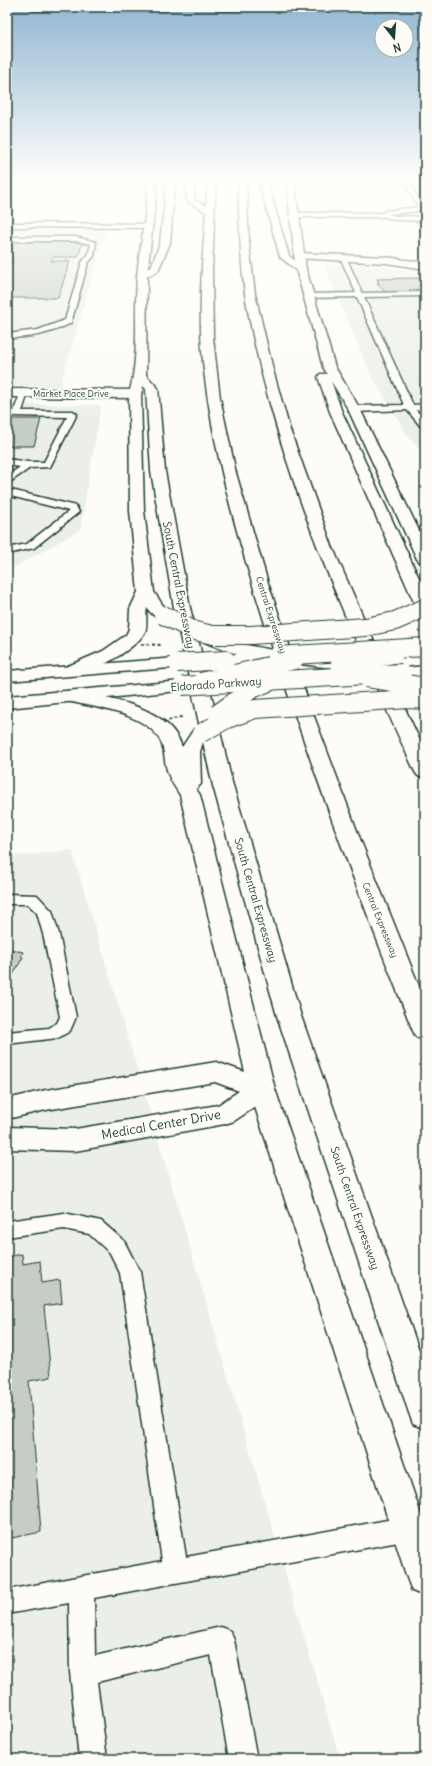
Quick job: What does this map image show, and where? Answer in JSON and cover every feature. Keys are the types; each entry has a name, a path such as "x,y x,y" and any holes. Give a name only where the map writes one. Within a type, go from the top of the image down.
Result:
{"main road":[{"path":"144,260 142,276 140,376 135,394 137,511 146,592 155,606 164,615 195,632 210,639 236,647 271,668 303,665 343,670 425,687"},
{"path":"142,276 154,269 157,260"},
{"name":"Central Expressway","path":"207,260 205,285 209,361 218,419 241,516 259,578 307,725 339,813 425,1032"},
{"path":"246,260 253,309 282,423 303,489 350,610 425,772"},
{"path":"290,260 301,269"},
{"path":"300,260 308,296 329,367 354,409 425,559"},
{"path":"389,260 425,266"},
{"path":"329,367 324,376 336,412 424,609"},
{"name":"South Central Expressway","path":"140,376 152,388 158,471 182,608 222,782 289,1016 425,1413"},
{"name":"Market Place Drive","path":"7,393 135,394"},
{"path":"74,670 110,655 127,643 137,630 138,611 146,592"},
{"path":"195,632 251,635 366,627 395,621 424,609"},
{"path":"190,795 192,775 190,752 205,723 252,689 271,668 303,665 320,654 388,635 419,616 424,609"},
{"path":"343,670 425,648"},
{"name":"Eldorado Parkway","path":"7,702 182,686 271,668 320,654 425,648"},
{"name":"Eldorado Parkway","path":"7,676 226,660 271,668 402,673 425,671"},
{"path":"69,696 123,709 146,718 157,724 169,739 178,774 190,795 262,1088 425,1578"},
{"path":"197,738 226,718 238,713 255,709 401,699 425,700"},
{"path":"7,1109 46,1100 216,1072 262,1088"},
{"name":"Medical Center Drive","path":"7,1138 75,1140 225,1114 262,1088"}],"lane":[{"path":"7,336 52,329 68,321 86,260"},
{"path":"344,260 410,408 425,426"},
{"path":"308,296 425,294"},
{"path":"17,414 24,393"},
{"path":"354,409 425,407"},
{"path":"7,414 73,414 47,466 7,462"},
{"path":"7,481 28,465"},
{"path":"7,492 73,508 74,512 30,546 7,551"},
{"path":"7,899 32,899 44,911 51,934 68,1018 64,1027 52,1034 7,1038"},
{"path":"7,1229 64,1220 94,1227 117,1247 130,1272 176,1570"},
{"path":"7,1602 409,1528"},
{"path":"81,1588 83,1672 94,1759"},
{"path":"83,1672 221,1640 243,1759"}],"shaded area":[{"path":"7,260 97,260 60,386 7,386"},
{"path":"366,264 425,273 425,456 409,437 372,377 324,265"},
{"path":"7,404 101,405 80,530 16,566 7,566"},
{"path":"72,850 340,1759 7,1759 7,857"}],"building":[{"path":"13,260 70,261 58,298 7,298 7,272"},
{"path":"420,278 424,285 420,285 423,289 409,290 410,292 385,292 377,283 379,283 377,279"},
{"path":"7,419 41,419 34,446 7,446"},
{"path":"7,949 23,952 21,956 23,957 7,985"},
{"path":"22,1254 23,1264 40,1261 42,1283 60,1280 62,1303 44,1306 51,1377 29,1381 41,1532 7,1539 7,1257"}]}
